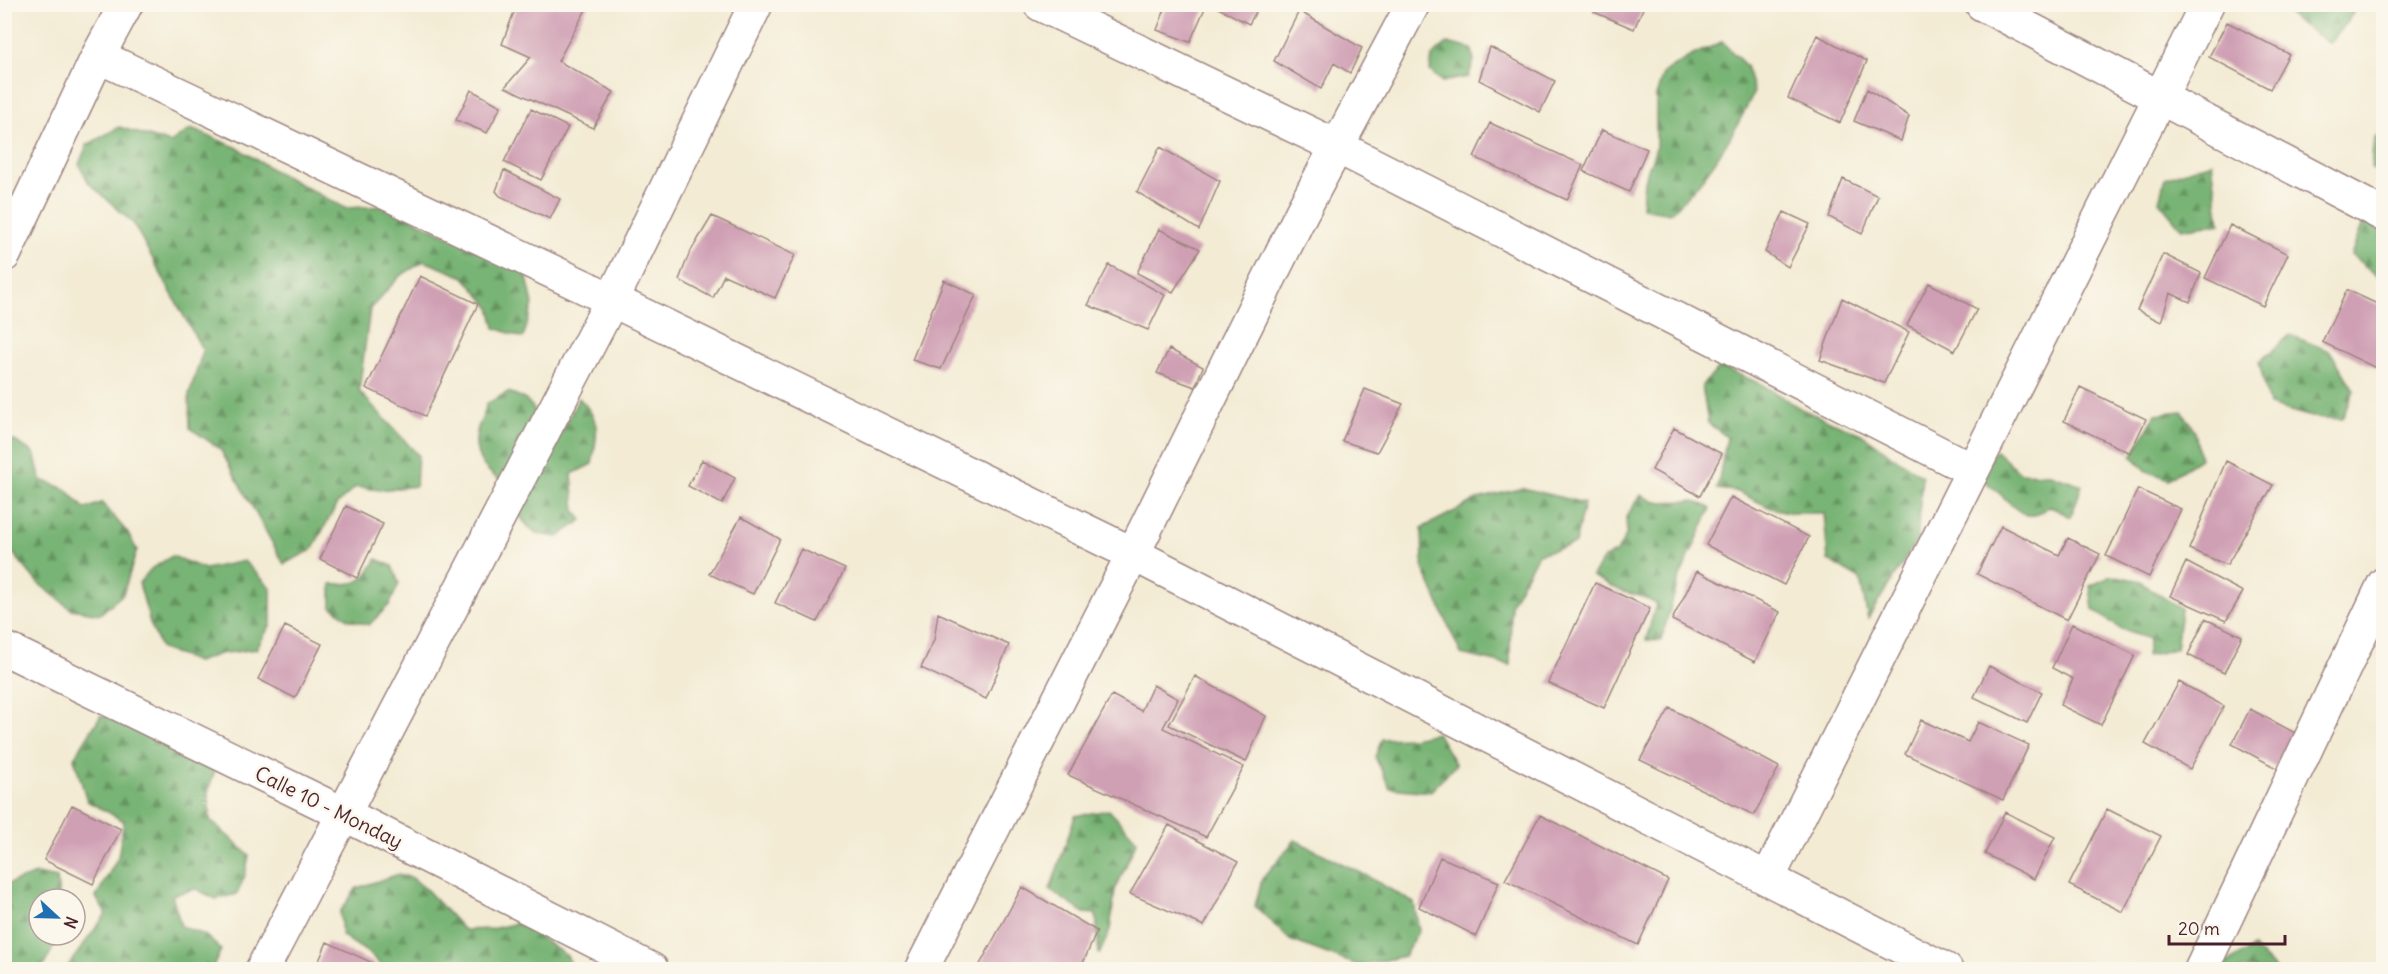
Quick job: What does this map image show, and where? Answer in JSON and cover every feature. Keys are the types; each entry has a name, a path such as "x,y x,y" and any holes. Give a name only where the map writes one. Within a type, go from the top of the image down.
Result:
{"street":[{"path":"4,255 98,57 126,4"},
{"path":"262,969 612,300 756,4"},
{"path":"1040,4 1338,147 1972,470"},
{"path":"921,969 1133,554 1302,212 1413,4"},
{"path":"1982,4 2384,215"},
{"path":"1768,878 2207,4"},
{"path":"98,57 612,300 1133,554 1946,969"},
{"path":"2201,969 2384,584"},
{"name":"Calle 10 - Monday","path":"4,648 344,814 652,969"}],"green space":[{"path":"2288,4 2358,5 2329,43 2296,21 2284,8"},
{"path":"1722,42 1746,66 1754,92 1718,157 1696,187 1670,213 1642,208 1644,181 1656,148 1656,96 1663,73 1691,56"},
{"path":"1447,43 1472,49 1474,61 1468,77 1442,82 1430,71 1432,56"},
{"path":"119,127 170,143 191,129 236,147 273,170 345,208 385,206 526,273 533,304 523,338 495,328 490,307 464,277 424,261 400,276 370,309 359,391 418,455 416,486 380,490 356,487 337,504 312,550 284,564 220,449 190,428 189,394 203,351 133,223 89,183 79,164 87,145"},
{"path":"2383,134 2383,176 2371,168 2374,138"},
{"path":"2212,162 2220,223 2182,229 2159,201 2165,178"},
{"path":"2369,207 2383,217 2383,280 2351,255"},
{"path":"2290,335 2330,351 2354,390 2342,419 2312,417 2269,405 2259,362"},
{"path":"1721,367 1761,384 1801,409 1861,434 1922,476 1917,540 1868,618 1860,579 1828,560 1824,513 1793,513 1771,508 1736,491 1717,489 1727,437 1708,423 1702,385"},
{"path":"508,392 527,401 534,409 537,419 505,483 486,468 478,456 476,441 486,404"},
{"path":"579,398 592,414 596,428 592,464 572,474 575,511 582,520 558,537 539,534 527,525 519,514"},
{"path":"2182,411 2195,431 2200,459 2169,479 2147,471 2132,456 2156,414"},
{"path":"13,440 34,453 41,480 66,489 85,509 102,503 127,532 137,550 123,594 100,614 71,609 38,583 12,552 5,551 5,448"},
{"path":"1996,451 2020,473 2050,474 2082,485 2071,517 2049,506 2035,515 2022,513 1974,472"},
{"path":"1523,488 1584,503 1575,544 1538,554 1511,604 1510,665 1461,654 1423,568 1422,528 1478,499"},
{"path":"1641,495 1655,502 1694,501 1711,508 1678,581 1661,641 1646,640 1656,604 1644,597 1623,592 1592,576 1604,558 1617,552 1627,533 1626,517"},
{"path":"172,556 205,569 244,561 271,588 271,624 256,649 219,654 197,662 161,649 150,623 139,583 152,568"},
{"path":"377,559 392,566 399,583 390,604 369,625 348,619 331,606 331,584 348,584 359,581"},
{"path":"2112,576 2137,580 2181,609 2176,649 2146,656 2149,638 2119,628 2093,609 2090,586"},
{"path":"101,715 164,742 215,770 208,791 210,820 249,855 245,875 237,894 216,899 196,889 172,895 181,926 206,936 221,950 212,969 65,970 82,947 87,947 87,940 106,914 96,897 118,857 124,821 87,801 74,758"},
{"path":"1437,733 1456,765 1430,792 1390,788 1375,757 1382,739 1412,738"},
{"path":"1109,810 1137,841 1115,890 1110,930 1099,955 1096,914 1084,913 1050,890 1075,816"},
{"path":"1295,840 1365,875 1414,903 1419,930 1404,956 1360,966 1290,940 1255,906 1262,879"},
{"path":"36,874 57,878 58,887 27,887 27,947 53,947 42,969 5,969 5,885"},
{"path":"396,875 411,877 427,890 464,930 491,929 518,923 567,956 574,969 382,969 370,954 342,935 340,912 357,888"},
{"path":"2253,947 2275,969 2216,970"}],"building":[{"path":"517,4 589,4 558,61 614,92 593,128 505,87 531,57 502,44"},
{"path":"1167,4 1198,4 1205,8 1190,42 1157,30"},
{"path":"1220,4 1260,4 1249,24 1218,8"},
{"path":"1598,4 1645,4 1634,29 1594,12"},
{"path":"1299,11 1362,48 1350,73 1334,63 1321,89 1274,61"},
{"path":"2227,22 2289,54 2270,89 2209,57"},
{"path":"1817,35 1867,61 1840,123 1788,98"},
{"path":"1490,47 1555,81 1540,112 1479,80"},
{"path":"1867,89 1909,116 1901,141 1854,121"},
{"path":"471,90 501,106 487,133 456,120"},
{"path":"531,109 568,127 541,180 504,162"},
{"path":"1490,123 1583,165 1567,200 1474,157"},
{"path":"1602,130 1647,149 1629,192 1583,171"},
{"path":"1160,147 1220,181 1199,230 1137,192"},
{"path":"504,170 560,199 550,219 500,196 496,191"},
{"path":"1843,179 1878,196 1862,234 1829,217"},
{"path":"1784,212 1810,224 1788,267 1765,252"},
{"path":"712,216 795,255 775,298 724,275 713,298 679,280 689,254"},
{"path":"2230,225 2288,254 2263,306 2205,278"},
{"path":"1159,229 1200,249 1173,292 1137,273"},
{"path":"2163,254 2201,273 2190,302 2170,293 2161,322 2137,310"},
{"path":"1109,265 1165,295 1148,330 1088,305"},
{"path":"420,276 478,304 425,416 366,388"},
{"path":"944,280 976,295 941,369 912,360"},
{"path":"1929,283 1977,309 1955,351 1907,325"},
{"path":"2347,290 2384,307 2384,363 2380,370 2322,342"},
{"path":"1842,298 1909,332 1884,383 1820,360"},
{"path":"1169,349 1203,367 1195,387 1157,373"},
{"path":"2080,387 2146,419 2130,453 2064,421"},
{"path":"1365,389 1403,404 1377,452 1342,441"},
{"path":"1674,428 1722,454 1700,496 1652,470"},
{"path":"702,460 735,478 722,504 688,486"},
{"path":"2226,461 2273,485 2227,565 2189,549"},
{"path":"2138,489 2181,509 2149,577 2106,556"},
{"path":"1731,497 1809,537 1784,585 1706,545"},
{"path":"346,506 383,524 357,578 320,559"},
{"path":"741,517 780,539 753,594 709,574"},
{"path":"2001,526 2059,555 2068,538 2100,554 2067,620 1977,574"},
{"path":"801,549 845,569 817,622 775,603"},
{"path":"2186,562 2243,592 2226,621 2170,596"},
{"path":"1697,571 1780,612 1755,662 1672,620"},
{"path":"1595,583 1650,608 1604,708 1548,683"},
{"path":"938,613 1009,645 986,699 921,668 934,640"},
{"path":"2205,619 2242,636 2224,673 2188,655"},
{"path":"2072,624 2135,655 2101,725 2060,705 2073,679 2052,668"},
{"path":"285,626 322,644 295,698 258,679"},
{"path":"1989,666 2042,692 2027,723 1974,697"},
{"path":"1195,676 1266,716 1246,762 1169,725"},
{"path":"2179,682 2224,706 2190,769 2145,744"},
{"path":"1153,685 1178,699 1163,728 1244,767 1206,837 1068,775 1112,695 1141,711"},
{"path":"1670,708 1779,767 1754,815 1640,760"},
{"path":"2250,709 2299,735 2280,770 2232,744"},
{"path":"1921,720 1968,742 1978,722 2029,745 2003,800 1905,754"},
{"path":"72,805 121,829 93,884 44,860"},
{"path":"2107,809 2161,836 2123,912 2069,885"},
{"path":"2005,812 2055,837 2034,879 1985,854"},
{"path":"1540,815 1668,880 1638,945 1505,880"},
{"path":"1169,825 1238,862 1204,926 1130,894"},
{"path":"1440,857 1499,882 1476,936 1419,907"},
{"path":"1022,887 1097,931 1080,970 977,970"},
{"path":"327,942 375,964 372,970 315,970"}]}
